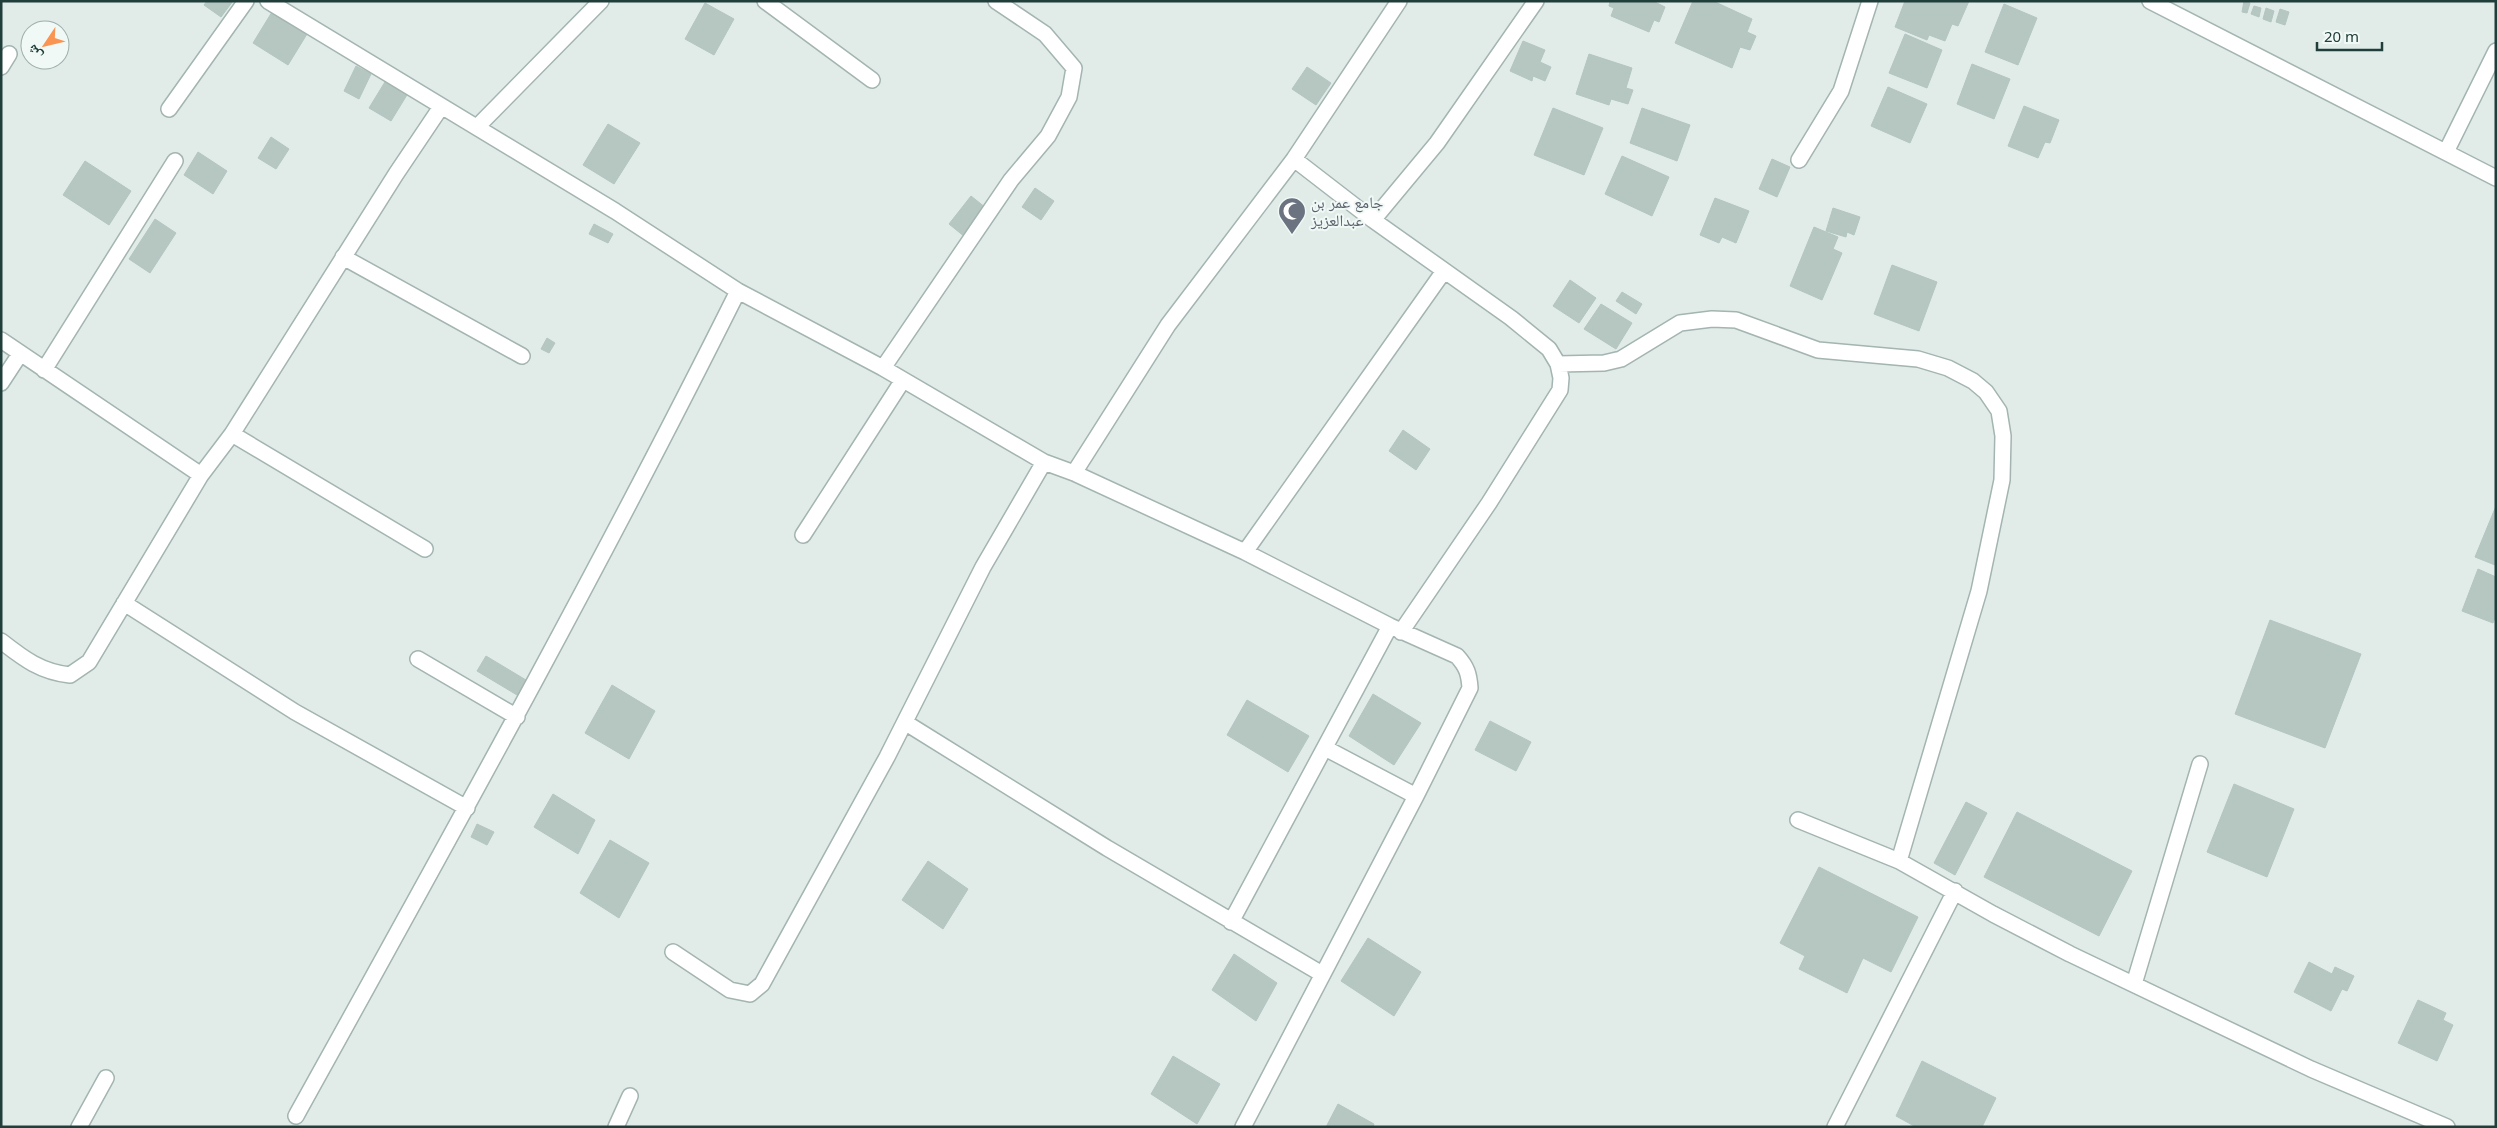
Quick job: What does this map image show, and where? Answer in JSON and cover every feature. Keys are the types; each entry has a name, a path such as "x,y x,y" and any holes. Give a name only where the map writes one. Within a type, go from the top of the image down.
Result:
{"street":[{"path":"169,110 246,1"},
{"path":"268,1 615,211 738,291 883,368 1044,462 1074,473 1245,552 1396,629 1457,656 1469,674 1470,688 1416,796 1243,1127"},
{"path":"477,127 601,1"},
{"path":"765,1 872,80"},
{"path":"883,368 1011,180 1048,136 1069,97 1074,68 1045,34 996,1"},
{"path":"1074,473 1168,325 1294,159 1399,1"},
{"path":"1373,220 1437,143 1536,1"},
{"path":"1799,160 1841,91 1870,1"},
{"path":"2150,1 2496,178"},
{"path":"2446,152 2496,50"},
{"path":"1,641 30,664 52,673 70,675 89,662 201,475 232,434 343,257 442,107"},
{"path":"1232,922 1325,748 1396,629 1489,502 1560,390 1561,378 1558,364 1549,349 1511,318 1373,220 1294,159"},
{"path":"44,370 175,161"},
{"path":"343,257 522,356"},
{"path":"1245,552 1444,271"},
{"path":"296,1116 517,717 684,400 738,291"},
{"path":"1558,364 1604,363 1621,359 1680,323 1712,319 1736,320 1818,350 1918,359 1948,368 1973,381 1986,392 1999,411 2003,436 2002,480 1980,591 1899,861"},
{"path":"1,340 201,475"},
{"path":"1,382 20,354"},
{"path":"803,536 903,380"},
{"path":"232,434 425,549"},
{"path":"673,952 730,990 750,994 762,984 906,722 982,567 1044,462"},
{"path":"124,603 295,712 467,808"},
{"path":"418,659 517,717"},
{"path":"906,722 1107,848 1322,974"},
{"path":"1325,748 1416,796"},
{"path":"2134,984 2200,764"},
{"path":"1798,820 1899,861 1993,914 2134,984 2311,1069 2447,1127"},
{"path":"1835,1127 1955,892"},
{"path":"79,1127 106,1078"},
{"path":"616,1127 630,1096"}],"building":[{"path":"207,1 233,1 221,17 204,5"},
{"path":"1610,1 1653,1 1665,7 1659,22 1654,20 1649,32 1611,16 1614,8 1609,6"},
{"path":"1693,1 1713,1 1752,19 1747,32 1756,36 1750,50 1740,47 1732,68 1675,43"},
{"path":"1905,1 1969,1 1958,26 1952,24 1945,41 1929,35 1927,40 1895,27"},
{"path":"2244,1 2250,3 2247,13 2242,12"},
{"path":"705,3 734,19 714,55 685,39"},
{"path":"2004,4 2037,18 2018,65 1985,52"},
{"path":"2254,6 2261,8 2259,17 2251,14"},
{"path":"2266,8 2274,11 2271,22 2263,19"},
{"path":"2280,9 2289,12 2285,25 2276,22"},
{"path":"272,12 307,34 288,65 253,43"},
{"path":"1905,34 1942,50 1927,88 1889,73"},
{"path":"1523,41 1545,50 1540,62 1551,67 1545,81 1533,76 1532,81 1510,71"},
{"path":"1589,54 1632,68 1626,88 1633,90 1628,104 1611,99 1609,105 1576,94"},
{"path":"1972,64 2010,79 1994,119 1957,104"},
{"path":"356,66 371,74 359,99 344,91"},
{"path":"1307,67 1331,83 1316,105 1292,89"},
{"path":"388,77 410,90 391,121 369,108"},
{"path":"1888,87 1927,104 1910,143 1871,126"},
{"path":"2024,106 2059,120 2050,143 2045,142 2038,158 2008,146"},
{"path":"1553,108 1603,128 1584,175 1534,155"},
{"path":"1642,108 1690,125 1677,161 1630,143"},
{"path":"608,124 640,143 614,184 583,165"},
{"path":"271,137 289,149 276,169 258,158"},
{"path":"198,152 227,171 213,194 184,175"},
{"path":"1622,156 1669,177 1652,216 1605,194"},
{"path":"1772,159 1790,167 1777,197 1759,189"},
{"path":"85,161 131,191 109,225 63,195"},
{"path":"1035,188 1054,201 1041,220 1022,207"},
{"path":"971,196 986,208 965,237 949,224"},
{"path":"1715,198 1749,211 1736,243 1722,237 1719,243 1700,235"},
{"path":"1833,208 1860,217 1854,235 1847,232 1846,237 1826,231"},
{"path":"155,219 176,233 150,273 129,259"},
{"path":"594,224 613,234 608,243 589,234"},
{"path":"1814,227 1838,237 1833,249 1842,253 1822,300 1790,286"},
{"path":"1892,265 1937,282 1919,331 1874,314"},
{"path":"1570,280 1596,298 1579,323 1553,306"},
{"path":"1622,292 1642,304 1636,314 1616,301"},
{"path":"1601,304 1632,323 1616,349 1584,329"},
{"path":"547,338 555,343 549,353 541,349"},
{"path":"1403,430 1430,449 1416,470 1389,451"},
{"path":"2496,506 2496,562 2495,565 2475,557"},
{"path":"2478,569 2496,577 2496,615 2493,623 2462,611"},
{"path":"2270,620 2361,654 2325,748 2235,714"},
{"path":"486,656 526,680 517,695 477,671"},
{"path":"612,685 655,711 629,759 585,733"},
{"path":"1373,694 1421,723 1394,765 1349,736"},
{"path":"1247,700 1309,736 1288,772 1227,735"},
{"path":"1490,721 1531,742 1516,771 1475,750"},
{"path":"2234,784 2294,809 2267,877 2207,852"},
{"path":"553,794 595,820 578,854 534,827"},
{"path":"1966,802 1987,813 1955,875 1934,863"},
{"path":"2017,812 2132,871 2099,936 1984,877"},
{"path":"477,824 494,832 487,845 471,837"},
{"path":"610,840 649,863 619,918 580,893"},
{"path":"928,861 968,889 943,929 902,900"},
{"path":"1819,867 1918,917 1891,972 1863,958 1847,993 1799,969 1805,956 1780,943"},
{"path":"1368,938 1421,972 1394,1016 1341,981"},
{"path":"1234,954 1277,983 1256,1021 1212,990"},
{"path":"2309,962 2332,974 2335,967 2354,976 2347,991 2342,989 2331,1011 2294,992"},
{"path":"2418,1000 2446,1013 2443,1020 2453,1025 2437,1061 2398,1043"},
{"path":"1173,1056 1220,1084 1197,1124 1151,1094"},
{"path":"1922,1061 1996,1098 1982,1127 1916,1127 1896,1116"},
{"path":"1338,1104 1374,1124 1373,1127 1326,1127"}],"place":[{"name":"جامع عمر بن عبدالعزيز","path":"1292,235"}]}
